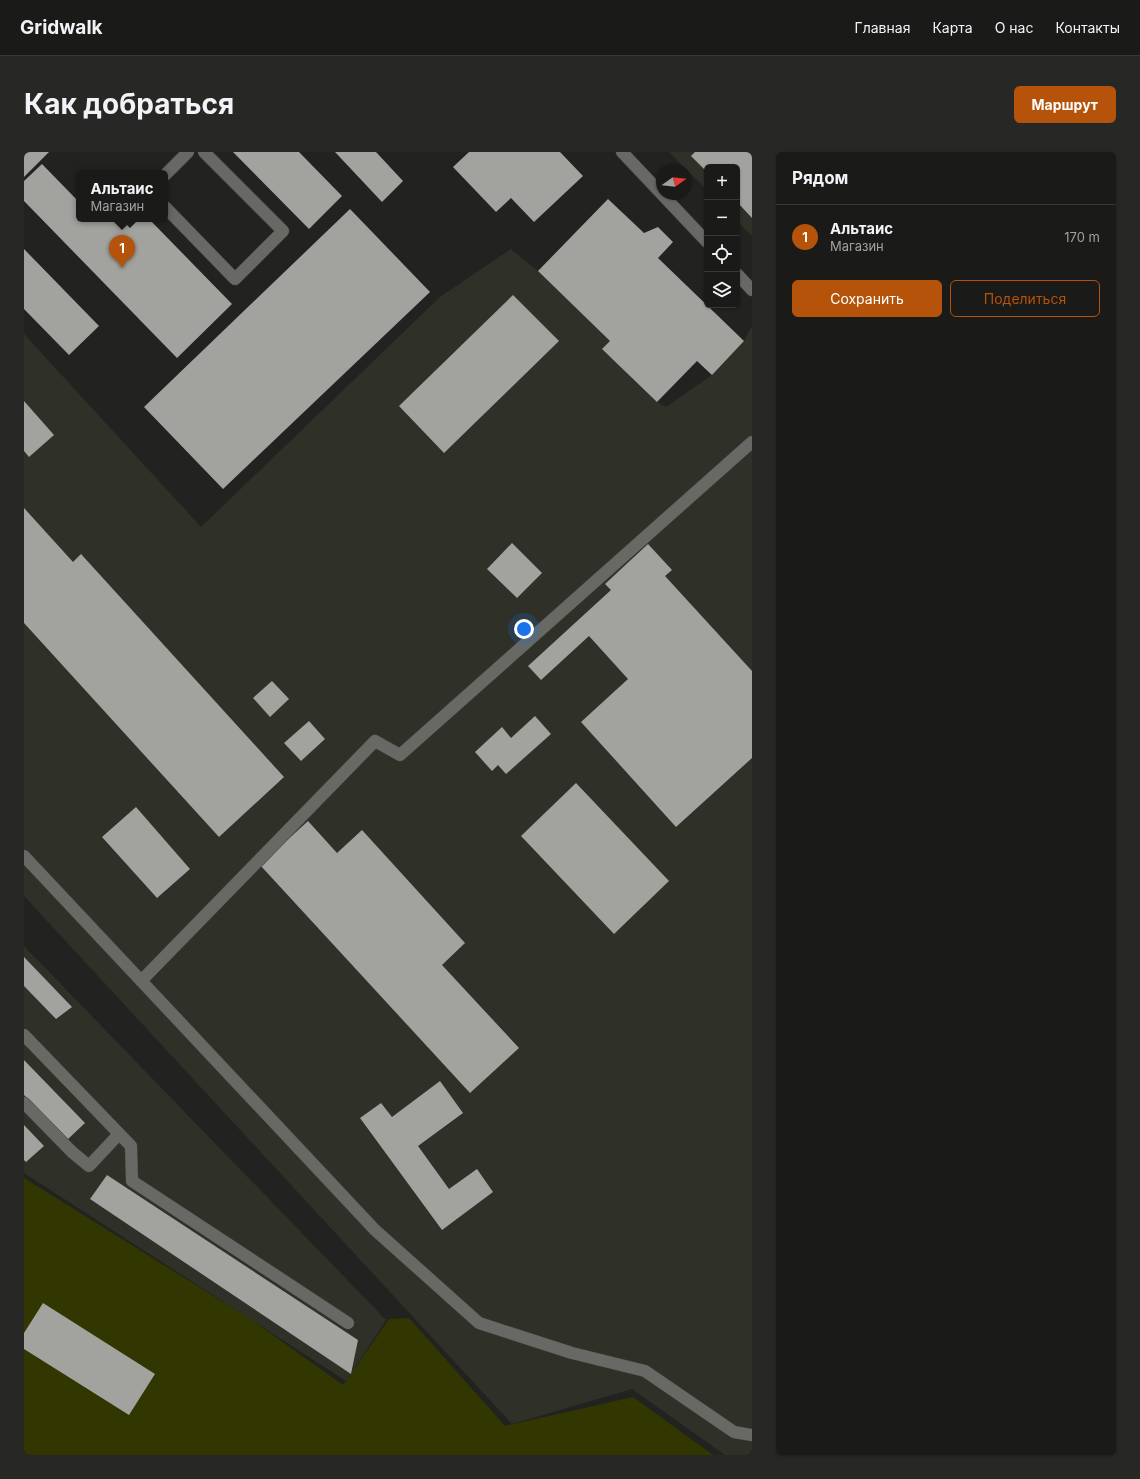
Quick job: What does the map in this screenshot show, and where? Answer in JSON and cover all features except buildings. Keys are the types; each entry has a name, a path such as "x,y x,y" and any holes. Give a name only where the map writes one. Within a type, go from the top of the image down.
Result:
{"main road":[{"path":"168,172 188,152"},
{"path":"168,211 234,279 282,231 204,152"},
{"path":"622,152 704,239"},
{"path":"740,277 752,290"},
{"path":"141,981 376,741 400,755 752,442"},
{"path":"24,856 375,1230 479,1323 572,1353 645,1371 734,1432 752,1435"},
{"path":"24,1035 131,1146 132,1181 348,1323"},
{"path":"24,1103 72,1152 89,1166 119,1134"}],"shaded area":[{"path":"669,152 752,152 752,236 740,224 740,164 704,164 704,187 692,175 692,164 681,164"},
{"path":"511,249 538,271 610,341 657,402 666,407 712,375 744,341 752,326 752,1455 725,1455 632,1389 512,1424 24,896 24,334 201,527 440,297"},
{"path":"24,946 386,1320 346,1381 24,1173"}],"green space":[{"path":"24,1178 249,1318 343,1385 389,1319 409,1318 505,1426 633,1397 713,1455 24,1455"}],"place":[{"name":"Альтаис","path":"122,268"}]}
